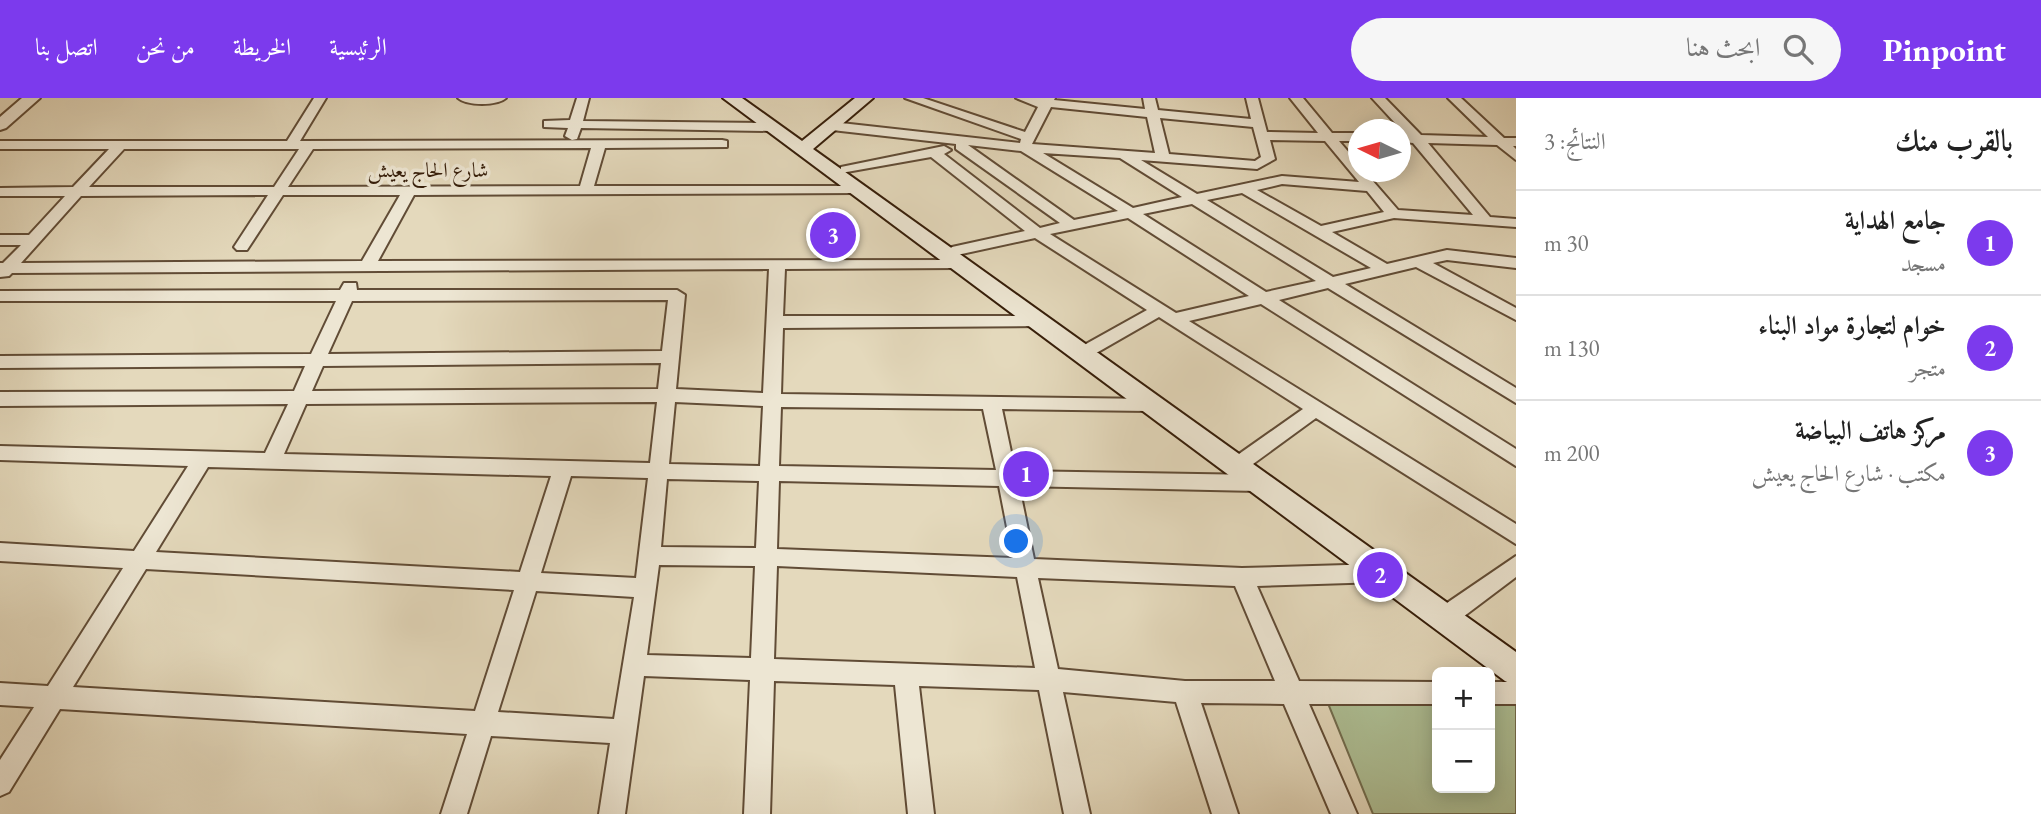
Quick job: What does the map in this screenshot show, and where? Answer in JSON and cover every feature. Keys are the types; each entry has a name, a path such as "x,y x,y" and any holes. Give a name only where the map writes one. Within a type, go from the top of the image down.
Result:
{"main road":[{"path":"731,98 1092,348 1516,654"},
{"path":"746,98 809,144 851,180"},
{"path":"809,144 865,98"},
{"path":"957,257 1038,322 1148,404 1516,671"}],"street":[{"path":"0,125 32,98"},
{"path":"291,144 320,98"},
{"path":"466,98 498,98"},
{"path":"570,144 583,98"},
{"path":"911,98 1026,142 1516,459"},
{"path":"1022,98 1152,113 1260,130 1348,137"},
{"path":"1149,98 1163,158"},
{"path":"832,126 981,143 1026,142 1122,154 1257,165 1268,159 1252,98"},
{"path":"1296,98 1394,214"},
{"path":"1378,98 1417,139 1485,220"},
{"path":"1454,98 1509,142 1516,156"},
{"path":"1026,142 1047,102"},
{"path":"848,112 914,135"},
{"path":"549,124 771,127"},
{"path":"1411,139 1509,142"},
{"name":"شارع الحاج يعيش","path":"0,192 586,190 851,180 933,152 981,143"},
{"path":"242,247 309,144"},
{"path":"586,190 599,144"},
{"path":"0,145 722,144"},
{"path":"2,271 120,145"},
{"path":"961,146 1070,224"},
{"path":"933,152 1036,232 1516,535"},
{"path":"1122,154 1191,199 1516,396"},
{"path":"2,271 777,264 957,257 1070,224 1291,180 1371,187"},
{"path":"1246,189 1386,270"},
{"path":"271,461 346,295 409,191"},
{"path":"1318,231 1394,214 1516,223"},
{"path":"0,240 33,240"},
{"path":"1092,348 1167,314 1264,298 1447,255 1516,263"},
{"path":"1419,262 1508,308 1516,315"},
{"path":"757,814 777,264"},
{"path":"0,296 677,295 646,588 612,814"},
{"path":"775,321 1038,322"},
{"path":"0,362 671,357"},
{"path":"0,399 667,395 772,400 1148,404"},
{"path":"991,402 1077,814"},
{"path":"1246,459 1317,409"},
{"path":"0,453 562,470 1258,483"},
{"path":"0,783 203,459"},
{"path":"454,814 562,470"},
{"path":"0,552 646,588"},
{"path":"650,556 765,557 1242,577 1381,573"},
{"path":"1455,610 1516,565"},
{"path":"1242,577 1344,814"},
{"path":"635,665 1047,680 1185,692 1432,693"},
{"path":"906,674 921,814"},
{"path":"1185,692 1225,814"},
{"path":"1495,693 1516,693"},
{"path":"0,694 626,732"}],"green space":[{"path":"1327,701 1432,702 1432,793 1495,793 1495,702 1516,702 1516,814 1373,814"}],"place":[{"name":"مركز هاتف البياضة","path":"833,235"},
{"name":"جامع الهداية","path":"1026,474"},
{"name":"خوام لتجارة مواد البناء","path":"1380,575"}]}
